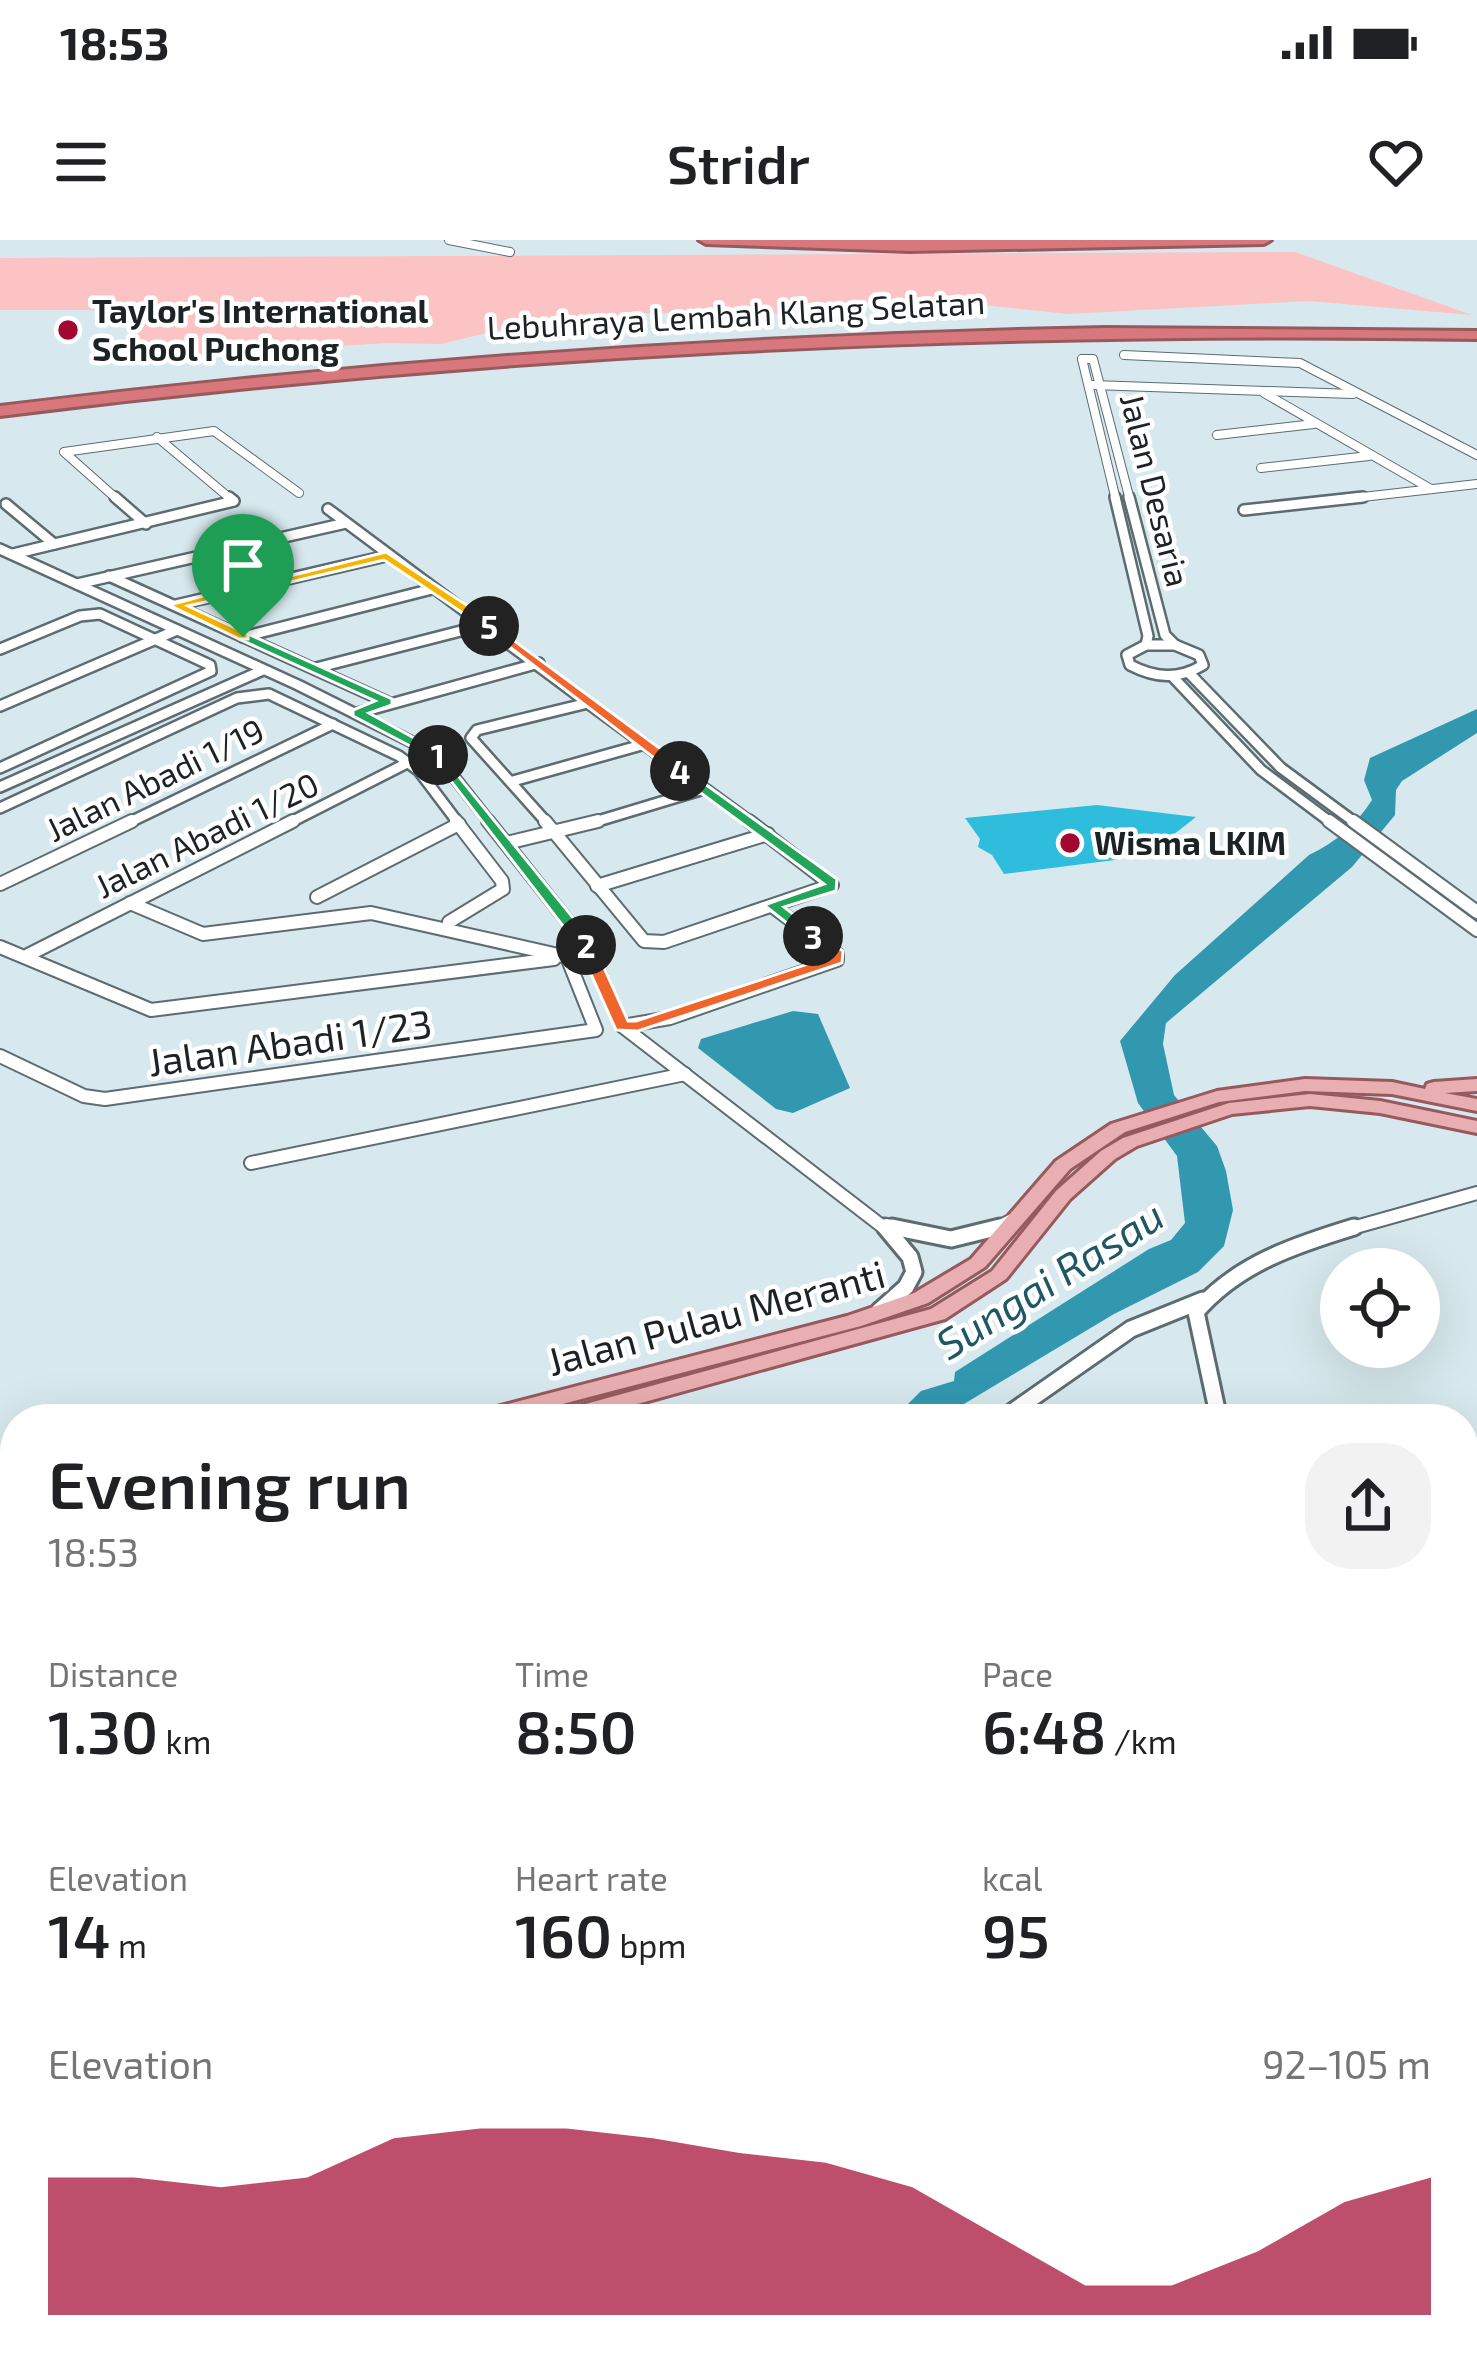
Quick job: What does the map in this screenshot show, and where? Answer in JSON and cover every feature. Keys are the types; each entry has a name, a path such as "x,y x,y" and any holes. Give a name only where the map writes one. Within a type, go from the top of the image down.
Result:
{"highway":[{"path":"706,240 910,247 1264,240"},
{"path":"950,240 1021,240"},
{"name":"Lebuhraya Lembah Klang Selatan","path":"0,408 382,365 836,336 1088,329 1477,332"}],"main road":[{"name":"Jalan Pulau Meranti","path":"535,1404 875,1315 921,1298 978,1263 1075,1154 1223,1103 1305,1085 1392,1088 1477,1105"},
{"path":"1392,1088 1477,1085"},
{"name":"Jalan Pulau Meranti","path":"1223,1103 1310,1100 1379,1107 1477,1127"},
{"name":"Jalan Pulau Meranti","path":"611,1404 938,1314 998,1275 1124,1135"}],"street":[{"path":"448,240 510,252"},
{"path":"1124,355 1300,363 1477,455"},
{"name":"Jalan Desaria","path":"1146,645 1148,636 1082,359 1093,359 1101,385 1137,543 1165,635 1203,660 1190,674 1281,768 1477,912"},
{"path":"1088,385 1359,394"},
{"path":"1260,391 1431,489"},
{"path":"1217,435 1314,424"},
{"path":"146,524 63,454 157,436 214,431 299,493"},
{"path":"7,552 146,524 234,499 157,436"},
{"path":"1261,468 1371,456"},
{"path":"1244,510 1477,484"},
{"path":"6,503 54,544"},
{"path":"328,509 386,556 488,624 832,882 830,887 657,943 644,941 470,734 591,702"},
{"path":"77,584 346,523"},
{"path":"7,552 358,713 436,754 588,947 622,1026 882,1223 910,1257 914,1272 906,1287 875,1315"},
{"path":"176,605 386,556"},
{"path":"109,576 387,702"},
{"path":"243,637 433,589"},
{"path":"0,649 91,614 107,616 210,665 211,671 0,768"},
{"path":"316,668 488,624"},
{"path":"0,706 177,630"},
{"name":"Jalan Desaria","path":"1175,645 1146,645 1130,651 1130,665 1172,676 1261,770 1477,930"},
{"path":"358,713 539,663"},
{"path":"0,787 263,670"},
{"path":"1172,676 1190,674"},
{"path":"0,808 244,695 269,694 409,762 459,824 502,881 503,889 449,922"},
{"name":"Jalan Abadi 1/19","path":"0,884 333,724"},
{"path":"513,781 645,744"},
{"name":"Jalan Abadi 1/20","path":"28,955 409,762"},
{"path":"507,843 704,789"},
{"path":"317,897 459,824"},
{"path":"597,886 768,834"},
{"path":"130,903 203,934 370,913 567,957"},
{"path":"622,1026 654,1023 832,964 837,955 772,905"},
{"path":"0,947 151,1010 567,957"},
{"name":"Jalan Abadi 1/23","path":"0,1056 83,1096 105,1099 596,1030 567,957"},
{"path":"251,1163 685,1074"},
{"path":"1216,1404 1196,1312 1220,1282 1258,1259 1477,1193"},
{"path":"882,1223 920,1238 954,1241 979,1237 1018,1216"},
{"path":"1024,1404 1131,1329 1203,1300"}],"shaded area":[{"path":"1295,252 1472,315 1308,301 1069,314 964,303 884,301 790,314 638,313 532,322 441,344 127,359 140,310 0,310 0,258"}],"water":[{"path":"1477,709 1477,733 1402,781 1396,790 1395,815 1352,867 1166,1023 1163,1044 1174,1095 1217,1146 1226,1171 1233,1210 1224,1246 1198,1272 1114,1314 964,1404 908,1404 921,1391 954,1381 955,1372 1149,1249 1171,1240 1185,1223 1177,1156 1138,1103 1120,1041 1175,975 1309,855 1359,817 1372,800 1364,780 1370,758"},
{"path":"793,1011 818,1014 850,1088 793,1113 776,1109 698,1048 701,1039"}],"building":[{"name":"Wisma LKIM","path":"1097,805 1196,817 1168,839 1115,860 1004,874 992,855 978,847 980,839 965,818"}],"place":[{"name":"Taylor's International School Puchong","path":"68,330"},
{"name":"Wisma LKIM","path":"1070,843"}],"route":[{"path":"386,556 488,624 832,882 830,887 772,905 837,955 837,960 670,1018 622,1026 588,947 441,758 358,713 387,702 243,637 176,605 386,556"}],"water label":[{"name":"Sungai Rasau","path":"1050,1280"}]}
